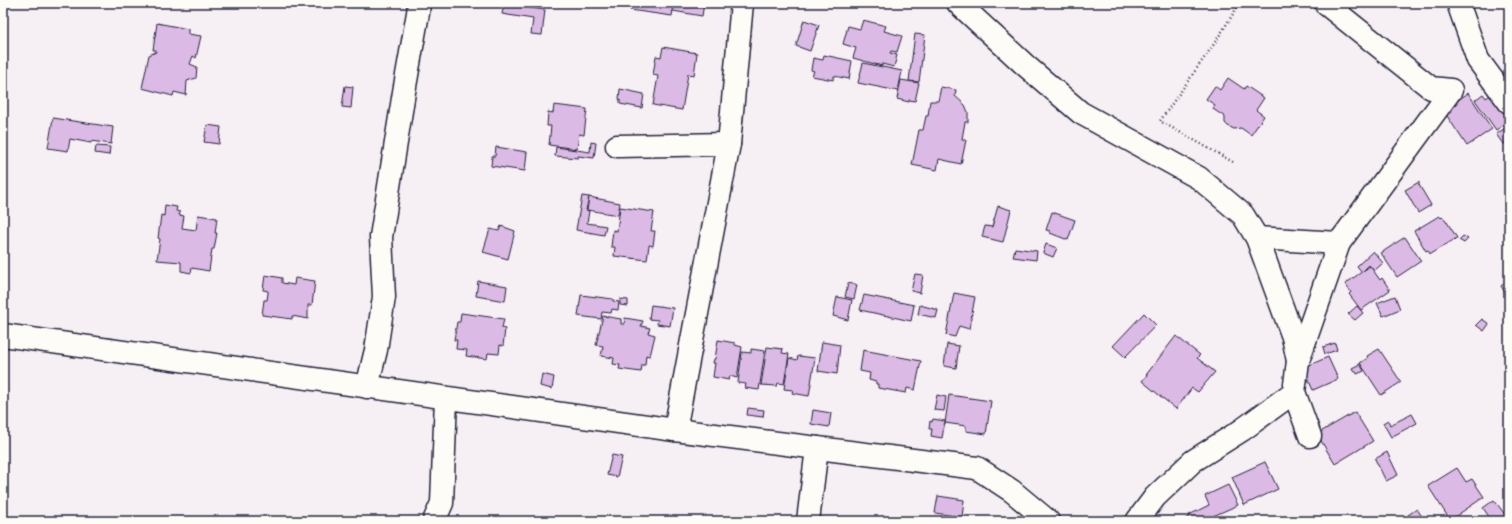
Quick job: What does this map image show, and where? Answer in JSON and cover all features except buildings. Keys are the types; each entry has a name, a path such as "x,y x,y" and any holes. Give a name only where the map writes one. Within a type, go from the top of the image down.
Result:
{"street":[{"path":"367,387 376,350 384,297 382,237 419,3"},
{"path":"675,430 729,144 742,3"},
{"path":"958,3 1025,65 1081,113 1199,178 1243,215 1256,238 1294,337 1298,361"},
{"path":"1458,3 1478,60 1509,102"},
{"path":"1310,436 1294,392 1298,361 1339,243 1451,90 1431,88 1326,4"},
{"path":"617,146 729,144"},
{"path":"1256,238 1339,243"},
{"path":"3,335 675,430 977,468 1012,491 1048,521"},
{"path":"1137,521 1155,497 1193,461 1242,430 1294,392"},
{"path":"434,521 442,502 446,398"},
{"path":"808,521 817,448"}],"path":[{"path":"1233,162 1160,121 1214,44 1240,3"}]}
